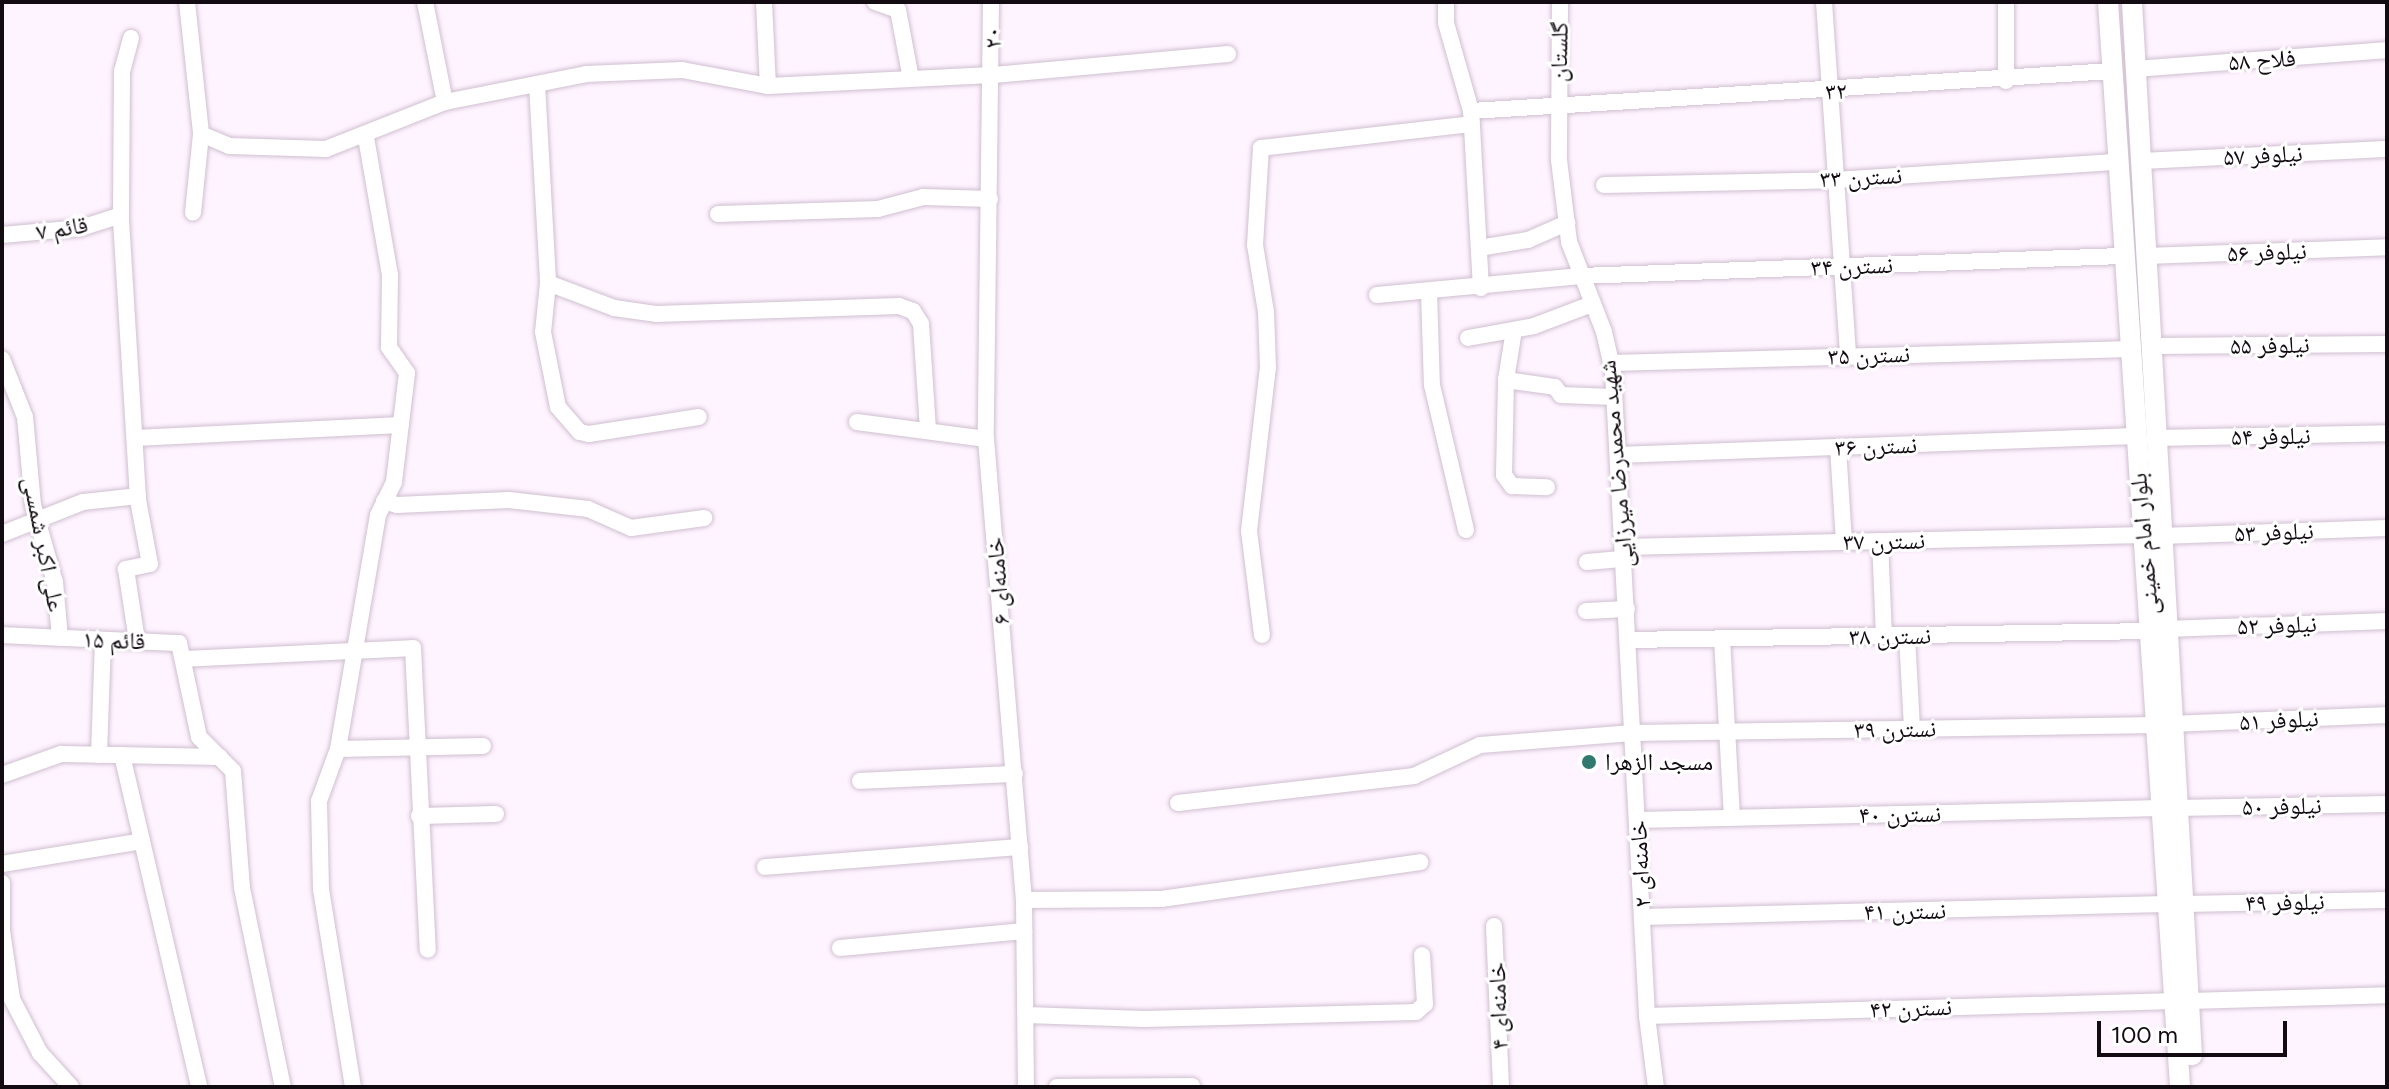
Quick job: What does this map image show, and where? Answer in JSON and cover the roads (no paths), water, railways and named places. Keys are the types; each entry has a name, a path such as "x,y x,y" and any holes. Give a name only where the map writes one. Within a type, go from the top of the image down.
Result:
{"main road":[{"name":"بلوار امام خمینی","path":"2108,2 2128,349 2145,437 2182,1001 2194,1087"},
{"name":"بلوار امام خمینی","path":"2132,2 2154,346 2145,437"},
{"name":"بلوار امام خمینی","path":"2180,1087 2182,1001"}],"street":[{"path":"187,2 201,134 193,213"},
{"path":"425,2 445,102"},
{"path":"764,2 768,86"},
{"path":"875,2 898,10 911,79"},
{"name":"۲۰","path":"991,2 993,75"},
{"path":"1446,2 1446,23 1472,118 1481,288"},
{"name":"گلستان","path":"1558,102 1560,2"},
{"path":"1824,2 1848,356"},
{"path":"2006,2 2006,81"},
{"path":"131,38 122,71 121,215 138,496 150,564 126,569 137,641"},
{"name":"فلاح ۵۸","path":"2136,69 2387,50"},
{"path":"201,134 229,146 299,150 366,137 445,102 537,84 658,68 768,86 993,75 1228,54"},
{"name":"۳۲","path":"1262,635 1249,531 1268,368 1266,312 1255,245 1261,148 1472,118 1558,102 1828,91 2006,81 2112,71"},
{"name":"خامنه‌ای ۶","path":"993,75 986,439 1024,900 1026,1087"},
{"path":"537,84 548,283 543,332 558,407 580,432 699,417"},
{"name":"شهید محمدرضا میرزایی","path":"1558,102 1567,223 1581,276 1611,363 1629,640"},
{"path":"353,1087 329,960 318,846 319,801 338,749 384,501 394,482 407,373 389,347 390,275 366,137"},
{"name":"نیلوفر ۵۷","path":"2140,161 2387,149"},
{"name":"نسترن ۳۳","path":"1604,185 1835,180 2117,162"},
{"path":"718,214 878,209 923,197 990,199"},
{"name":"قائم ۷","path":"2,235 81,228 121,215"},
{"path":"1479,248 1528,240 1567,223"},
{"name":"نیلوفر ۵۶","path":"2147,256 2387,247"},
{"name":"نسترن ۳۴","path":"1377,295 1481,288 1581,276 2122,256"},
{"path":"548,283 614,308 656,314 899,306 913,311 921,324 928,430"},
{"path":"1429,292 1432,385 1466,530"},
{"path":"1468,338 1514,330 1592,304"},
{"path":"1514,330 1506,380 1506,482 1547,487"},
{"name":"نیلوفر ۵۵","path":"2154,346 2387,344"},
{"name":"نسترن ۳۵","path":"1611,363 2128,349"},
{"name":"علی اکبر شمسی","path":"2,359 6,381 25,417 39,522 55,582 60,638"},
{"path":"1506,380 1555,387 1561,395 1614,397"},
{"path":"857,422 986,439"},
{"path":"135,438 401,425"},
{"name":"نیلوفر ۵۴","path":"2145,437 2387,433"},
{"name":"نسترن ۳۶","path":"1618,455 2145,437"},
{"path":"1838,447 1844,542"},
{"path":"2,534 39,522 83,502 138,496"},
{"path":"384,501 397,505 509,500 588,509 631,528 704,518"},
{"name":"نیلوفر ۵۳","path":"2153,536 2387,528"},
{"name":"نسترن ۳۷","path":"1587,562 1624,553 1844,542 2153,536"},
{"path":"1880,541 1884,636"},
{"path":"1586,611 1627,609"},
{"name":"نیلوفر ۵۲","path":"2159,630 2387,621"},
{"name":"نسترن ۳۸","path":"1629,640 2159,630"},
{"name":"قائم ۱۵","path":"2,635 137,641 181,651 355,652 413,648 420,751"},
{"path":"1907,636 1912,729"},
{"path":"1722,639 1732,818"},
{"path":"99,755 103,640"},
{"name":"خامنه‌ای ۲","path":"1629,640 1647,1016 1656,1087"},
{"path":"181,651 199,737 233,771 242,888 283,1087"},
{"name":"نیلوفر ۵۱","path":"2165,725 2387,715"},
{"name":"نسترن ۳۹","path":"1178,803 1414,776 1480,745 1633,733 2165,725"},
{"path":"338,749 420,751 483,746"},
{"path":"420,751 419,816 428,950"},
{"path":"2,775 61,754 222,757"},
{"path":"122,755 199,1087"},
{"path":"860,781 1015,774"},
{"name":"نیلوفر ۵۰","path":"2169,808 2387,804"},
{"name":"نسترن ۴۰","path":"1638,820 2169,808"},
{"path":"419,816 496,814"},
{"path":"71,1087 40,1053 12,999 2,864 142,841"},
{"path":"765,867 1020,847"},
{"path":"1024,900 1161,899 1420,862"},
{"name":"نیلوفر ۴۹","path":"2176,904 2387,900"},
{"name":"نسترن ۴۱","path":"1642,917 2176,904"},
{"name":"خامنه‌ای ۴","path":"1494,926 1501,1087"},
{"path":"840,948 1024,931"},
{"path":"1026,1015 1144,1019 1416,1012 1425,1004 1422,955"},
{"name":"نسترن ۴۲","path":"1647,1016 2387,995"},
{"path":"1057,1087 1192,1086"}],"place":[{"name":"مسجد الزهرا","path":"1589,762"}]}
